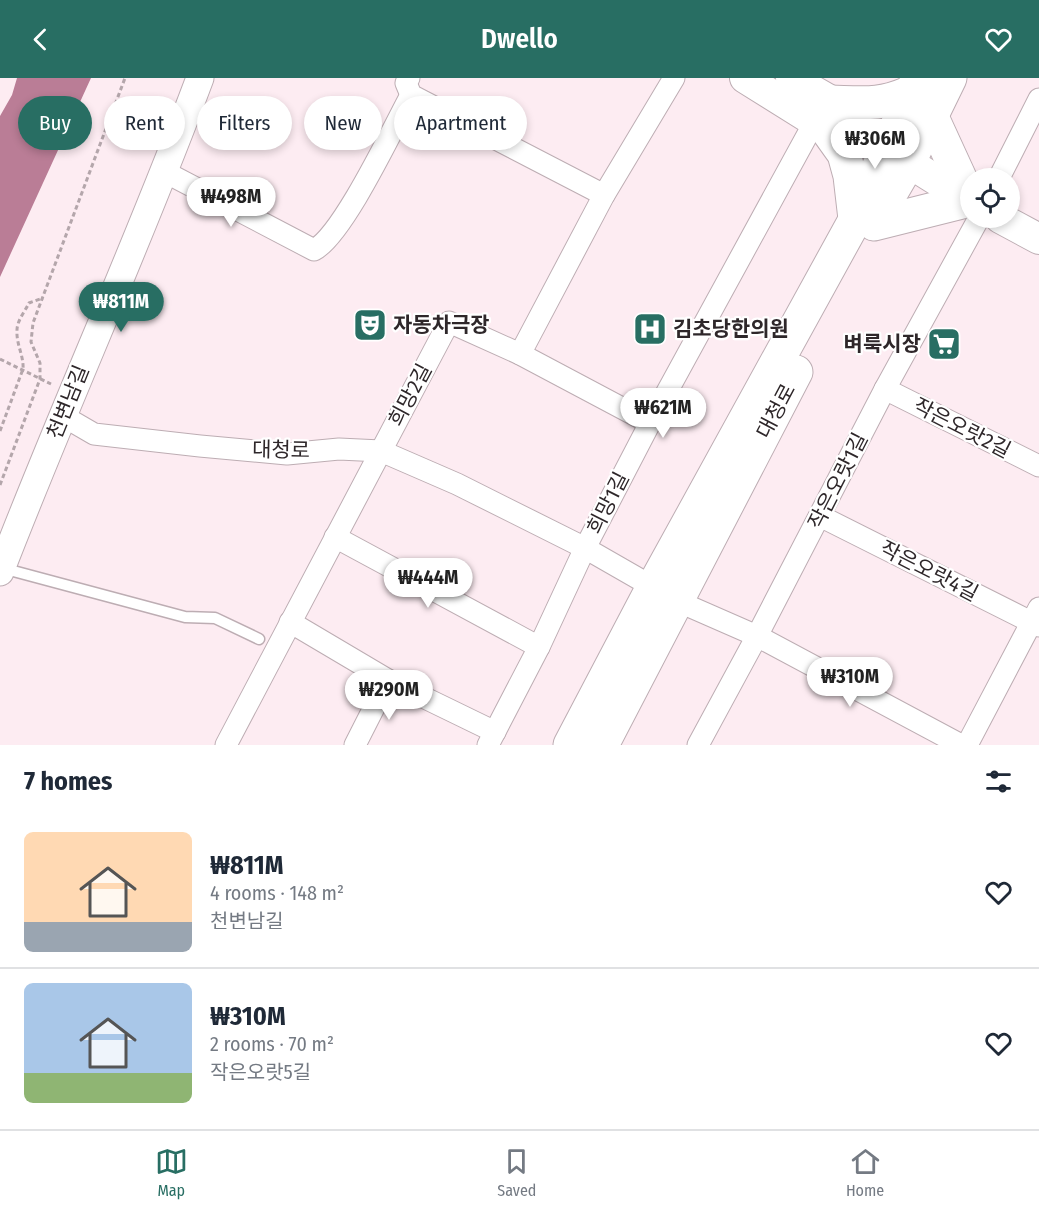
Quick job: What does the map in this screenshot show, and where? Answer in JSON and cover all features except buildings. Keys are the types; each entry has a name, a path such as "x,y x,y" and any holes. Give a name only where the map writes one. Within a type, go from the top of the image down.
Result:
{"main road":[{"path":"745,78 853,113 887,149 960,194"},
{"name":"대청로","path":"570,745 665,594 864,222 887,149 920,95 950,78"},
{"path":"817,100 877,104 920,95 960,179"},
{"path":"817,100 844,154 864,222 960,202"},
{"path":"1019,228 1039,239"},
{"name":"대청로","path":"602,745 665,594"}],"street":[{"name":"천변남길","path":"1,570 165,172 200,78"},
{"path":"520,354 604,195 674,78"},
{"path":"165,172 314,250 322,246 344,218 410,86 604,195"},
{"path":"1004,168 1039,99"},
{"name":"희망1길","path":"290,622 492,738 539,647 585,548 817,100"},
{"name":"작은오랏1길","path":"698,745 885,389 974,228"},
{"name":"희망2길","path":"226,745 449,321 520,354 650,423"},
{"name":"작은오랏2길","path":"885,389 1039,466"},
{"name":"대청로","path":"68,404 94,435 287,454 339,449 381,451 457,484 585,548 665,594"},
{"name":"작은오랏4길","path":"820,516 1037,618"},
{"path":"335,537 539,647"},
{"path":"665,594 757,636 961,745"},
{"path":"967,745 1037,618"},
{"path":"355,745 388,680"}],"lane":[{"name":"천변남길","path":"1,570 185,617 215,618 259,639"}],"path":[{"path":"0,484 40,379 40,363 31,342 33,323 125,78"},
{"path":"0,431 23,369 16,327 29,303 43,298"},
{"path":"0,359 40,379 68,404"}],"shaded area":[{"path":"17,78 91,78 83,96 18,96 18,150 58,150 0,277 0,116 12,95"}],"place":[{"name":"자동차극장","path":"370,325"},
{"name":"김초당한의원","path":"650,329"},
{"name":"벼룩시장","path":"944,344"}]}
